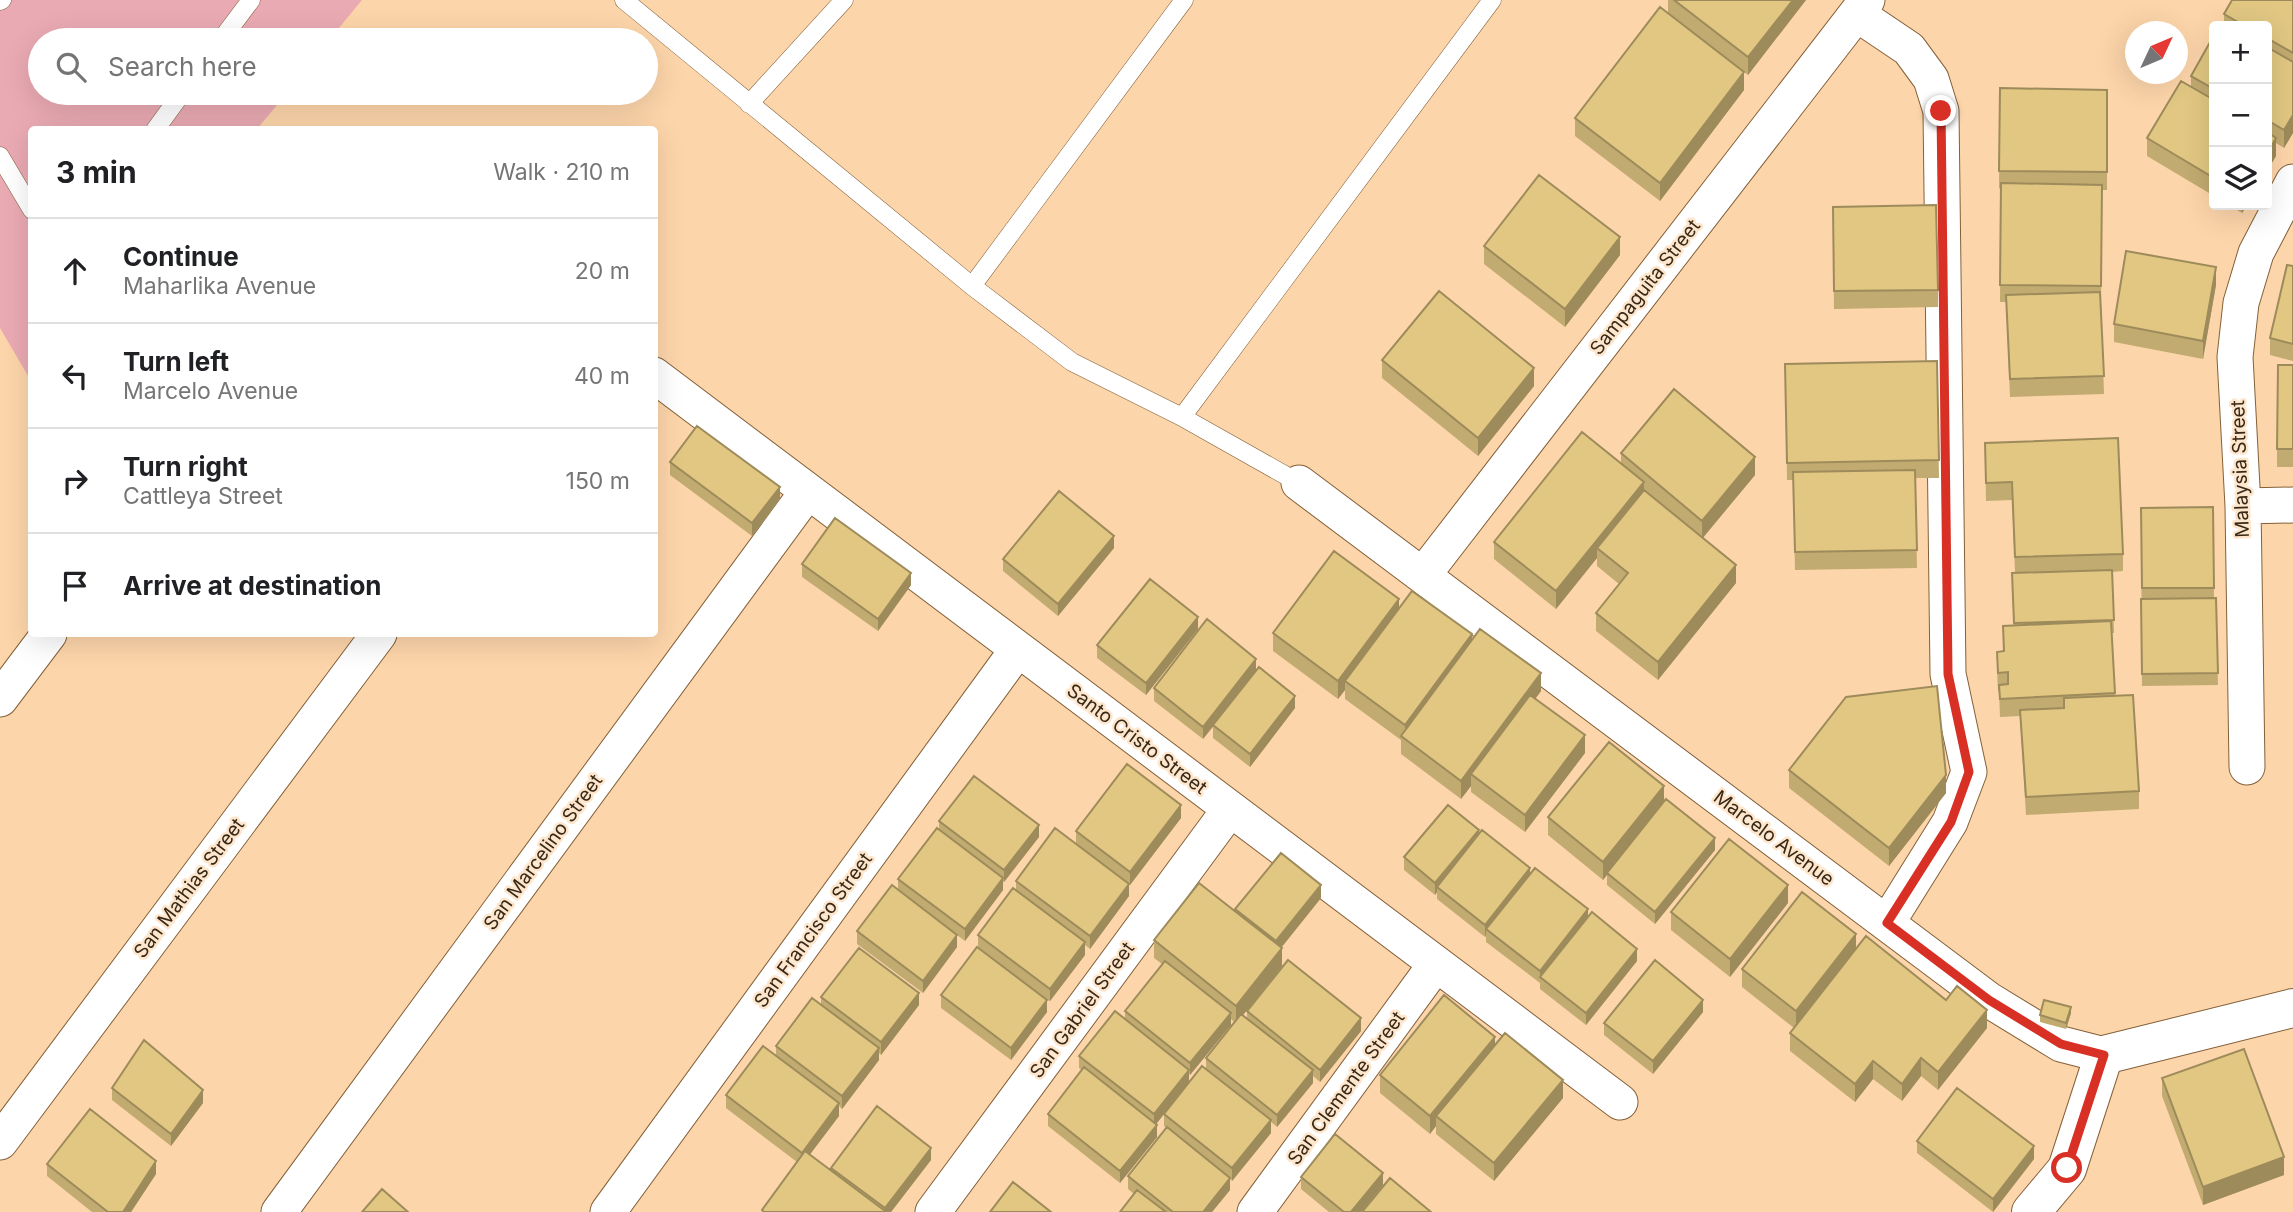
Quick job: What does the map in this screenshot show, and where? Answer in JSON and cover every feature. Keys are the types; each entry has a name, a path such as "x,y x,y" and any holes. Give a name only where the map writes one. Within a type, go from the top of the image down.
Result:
{"street":[{"name":"Sampaguita Street","path":"1423,575 1862,7"},
{"path":"1862,7 1909,49 1931,79 1941,111 1948,674 1969,772 1951,822 1887,923"},
{"name":"Malaysia Street","path":"2246,767 2242,506 2235,357 2241,303 2256,253 2293,182"},
{"name":"Santo Cristo Street","path":"658,378 1620,1102"},
{"name":"Marcelo Avenue","path":"1299,483 1989,1000 2061,1044 2104,1055 2293,1008"},
{"name":"San Marcelino Street","path":"279,1212 808,491"},
{"path":"2242,506 2293,505"},
{"path":"0,699 47,637"},
{"name":"San Mathias Street","path":"0,1142 377,637"},
{"name":"San Francisco Street","path":"608,1212 1018,649"},
{"name":"San Gabriel Street","path":"933,1212 1230,808"},
{"name":"San Clemente Street","path":"1255,1212 1436,964"},
{"path":"2031,1212 2067,1168 2104,1055"}],"lane":[{"path":"230,28 251,0"},
{"path":"624,0 658,28"},
{"path":"749,104 844,0"},
{"path":"972,286 1184,0"},
{"path":"1182,417 1492,0"},
{"path":"658,28 972,286 1072,362 1182,417 1299,483"},
{"path":"158,126 173,105"},
{"path":"0,156 28,203"}],"shaded area":[{"path":"0,0 362,0 339,28 28,28 28,105 277,105 260,126 28,126 28,376 0,328"}],"building":[{"path":"1674,0 1793,0 1748,57"},
{"path":"2232,0 2293,0 2293,53 2272,41 2272,21 2236,21 2224,14"},
{"path":"1660,7 1744,72 1660,183 1575,118"},
{"path":"2209,44 2209,86 2191,76"},
{"path":"2272,50 2293,62 2293,115 2284,130 2272,123"},
{"path":"2179,84 2186,84 2209,97 2209,175 2147,138"},
{"path":"2000,88 2107,90 2107,172 1999,171"},
{"path":"1539,175 1620,237 1565,309 1484,246"},
{"path":"2001,183 2102,185 2101,286 2000,285"},
{"path":"1936,205 1938,290 1834,291 1833,207"},
{"path":"2126,251 2216,267 2203,341 2114,324"},
{"path":"2287,265 2293,266 2293,344 2270,338"},
{"path":"1439,291 1534,368 1478,438 1382,360"},
{"path":"2100,292 2104,376 2010,379 2006,295"},
{"path":"1937,361 1939,460 1787,463 1785,364"},
{"path":"2278,365 2293,365 2293,449 2277,449"},
{"path":"1674,389 1755,457 1702,521 1621,453"},
{"path":"697,426 780,487 752,523 670,462"},
{"path":"1582,432 1644,482 1556,591 1494,542"},
{"path":"2118,438 2123,554 2015,557 2012,482 1986,483 1985,443"},
{"path":"1915,470 1917,550 1795,552 1793,472"},
{"path":"1644,490 1736,565 1658,662 1596,613 1628,573 1597,548"},
{"path":"1059,491 1114,536 1058,604 1003,559"},
{"path":"2213,507 2214,588 2142,588 2141,508"},
{"path":"835,518 911,573 878,619 802,564"},
{"path":"1334,551 1399,599 1338,681 1273,633"},
{"path":"2112,570 2114,620 2014,623 2012,573"},
{"path":"1150,579 1198,617 1146,683 1097,645"},
{"path":"1412,591 1472,634 1405,725 1345,681"},
{"path":"2216,598 2218,673 2142,674 2141,599"},
{"path":"1207,619 1256,659 1203,727 1154,688"},
{"path":"2111,621 2115,693 2000,699 1999,685 2008,684 2008,672 1998,673 1997,652 2004,651 2003,626"},
{"path":"1480,629 1541,673 1461,781 1401,736"},
{"path":"1259,667 1295,696 1250,754 1213,725"},
{"path":"1937,686 1946,775 1889,848 1789,770 1846,697"},
{"path":"1530,695 1585,735 1525,815 1471,774"},
{"path":"2133,695 2139,791 2026,797 2020,710 2064,708 2064,698"},
{"path":"1609,742 1664,786 1603,862 1548,817"},
{"path":"1127,764 1181,805 1130,872 1076,831"},
{"path":"974,776 1039,825 1004,870 939,821"},
{"path":"1666,799 1715,838 1655,912 1607,873"},
{"path":"1448,805 1479,830 1435,883 1404,857"},
{"path":"937,828 1003,878 965,929 898,879"},
{"path":"1055,828 1129,884 1090,936 1016,881"},
{"path":"1482,830 1530,868 1485,925 1437,887"},
{"path":"1729,839 1788,885 1730,959 1671,912"},
{"path":"1281,853 1321,885 1276,941 1235,909"},
{"path":"1535,868 1588,909 1540,971 1486,929"},
{"path":"1199,883 1282,948 1236,1006 1154,940"},
{"path":"892,885 957,935 923,981 857,931"},
{"path":"1013,888 1085,942 1050,989 978,935"},
{"path":"1802,892 1856,934 1796,1011 1742,969"},
{"path":"1592,912 1637,949 1586,1013 1540,977"},
{"path":"1866,936 1946,1000 1957,986 1987,1010 1938,1072 1921,1058 1902,1084 1873,1061 1855,1084 1790,1033"},
{"path":"977,947 1047,1000 1011,1048 941,995"},
{"path":"859,948 919,993 881,1042 821,997"},
{"path":"1288,960 1361,1018 1320,1070 1247,1011"},
{"path":"1655,960 1703,1000 1653,1061 1604,1023"},
{"path":"1165,961 1231,1013 1190,1063 1125,1011"},
{"path":"1444,995 1495,1037 1430,1116 1380,1075"},
{"path":"812,998 879,1048 842,1096 776,1046"},
{"path":"2044,1000 2071,1007 2066,1023 2040,1015"},
{"path":"1115,1011 1189,1070 1154,1114 1079,1056"},
{"path":"1241,1014 1313,1070 1277,1115 1206,1058"},
{"path":"1505,1033 1563,1080 1494,1163 1436,1116"},
{"path":"144,1040 203,1090 171,1134 112,1088"},
{"path":"763,1046 839,1103 802,1153 726,1095"},
{"path":"2244,1049 2284,1157 2203,1187 2162,1078"},
{"path":"1202,1066 1271,1120 1232,1168 1164,1114"},
{"path":"1084,1067 1157,1125 1120,1171 1048,1114"},
{"path":"1957,1088 2034,1146 1993,1199 1917,1141"},
{"path":"877,1106 931,1148 885,1208 831,1168"},
{"path":"90,1109 156,1161 123,1212 108,1212 47,1164"},
{"path":"1167,1127 1230,1178 1203,1212 1173,1212 1128,1176"},
{"path":"1335,1134 1383,1173 1351,1212 1344,1212 1301,1177"},
{"path":"805,1151 885,1211 764,1212 762,1210"},
{"path":"1390,1178 1431,1212 1362,1212"},
{"path":"1013,1182 1051,1212 990,1212"},
{"path":"382,1189 408,1212 362,1212"},
{"path":"1137,1190 1166,1212 1120,1212"}],"route":[{"path":"1941,111 1948,674 1969,772 1951,822 1887,923 1989,1000 2061,1044 2104,1055 2067,1168"}]}
